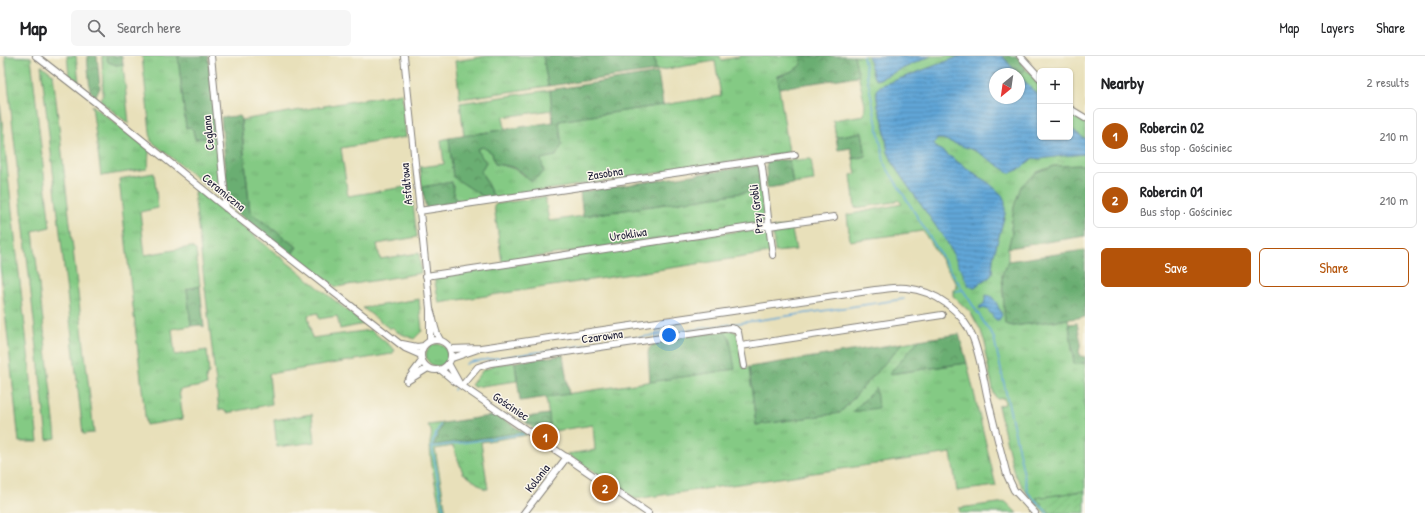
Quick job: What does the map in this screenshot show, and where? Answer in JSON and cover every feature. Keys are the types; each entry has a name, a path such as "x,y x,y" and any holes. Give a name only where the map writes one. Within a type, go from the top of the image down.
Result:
{"street":[{"name":"Ceramiczna","path":"36,56 101,106 226,208 401,344 404,348 422,358"},
{"name":"Ceglana","path":"211,56 226,208"},
{"name":"Asfaltowa","path":"404,56 430,309 430,341"},
{"path":"1020,56 1037,75"},
{"path":"1073,111 1085,118"},
{"name":"Zasobna","path":"419,212 795,155"},
{"name":"Przy Grobli","path":"760,160 774,255"},
{"name":"Urokliwa","path":"426,276 758,226 769,226 834,217"},
{"path":"451,349 482,348 875,290 904,288 921,291 936,297 950,306 968,328 977,350 1007,475 1014,490 1035,513"},
{"name":"Asfaltowa","path":"430,309 437,336 440,340"},
{"path":"741,346 942,315"},
{"name":"Czarowna","path":"461,385 478,368 491,363 730,328 738,332 744,366"},
{"path":"401,344 417,347 424,346 430,341 440,340 446,343 451,349 452,358 448,365 441,370 428,368 406,381 422,358 424,346"},
{"path":"452,358 482,348"},
{"path":"422,358 428,368"},
{"name":"Gościniec","path":"448,365 461,385"},
{"name":"Gościniec","path":"441,370 453,380 648,513"},
{"name":"Kolonia","path":"524,513 567,457"}],"green space":[{"path":"5,56 31,57 50,227 33,231 56,438 47,440"},
{"path":"67,56 76,56 79,82 69,75"},
{"path":"87,56 97,56 100,88 96,96 90,91"},
{"path":"102,56 106,56 109,62 116,65 123,64 129,124 100,101 103,95"},
{"path":"106,56 122,56 123,64 116,65 108,62"},
{"path":"142,56 178,56 186,128 190,127 193,130 195,139 216,137 223,199 151,141"},
{"path":"178,56 208,56 216,137 195,139 193,130 190,127 186,128"},
{"path":"488,56 543,56 548,86 460,99 455,61"},
{"path":"543,56 654,56 656,71 548,86"},
{"path":"654,56 720,56 721,60 739,56 800,56 802,64 793,71 778,76 789,152 494,198 481,171 486,162 480,155 477,148 483,147 492,153 495,164 513,168 528,179 541,159 559,121 721,96 715,61 656,71"},
{"path":"800,56 854,56 859,76 779,88 778,76 793,71 802,64"},
{"path":"854,56 868,56 874,78 877,80 931,56 961,56 880,86 876,90 878,106 884,124 888,152 896,169 947,242 961,269 974,288 990,277 992,273 993,258 1005,214 990,184 936,147 934,144 937,139 942,139 976,150 1010,173 1020,169 1033,158 1040,159 1085,154 1085,165 1054,166 1021,186 1014,207 1011,229 1012,233 1008,248 1008,261 1002,275 1005,324 1013,326 1068,319 1074,364 1085,363 1085,491 1036,498 1051,513 1045,513 1030,498 1014,473 998,406 1005,404 1004,398 997,399 994,394 985,352 986,346 981,331 971,313 953,296 953,290 957,288 956,283 923,231 850,241 847,215 902,204 898,200 895,202 855,208 851,175 856,174 853,159 866,156 862,132 836,137 833,120 864,115 865,105"},
{"path":"1002,56 1017,56 1026,69 1013,68"},
{"path":"41,65 53,74 94,433 83,434"},
{"path":"1025,70 1037,81 1037,95 1025,82"},
{"path":"658,73 663,105 559,121 562,145 556,156 541,159 544,172 532,181 517,169 495,164 492,153 483,147 477,149 486,162 481,171 494,198 487,199 453,177 449,138 553,122 550,90"},
{"path":"550,90 552,110 503,117 505,129 464,136 460,103"},
{"path":"402,93 406,137 341,148 348,196 411,186 417,237 377,244 380,259 419,253 421,273 336,287 292,254 297,247 250,212 241,120"},
{"path":"0,103 38,442 19,442 0,265"},
{"path":"92,105 150,150 147,169 101,176"},
{"path":"1073,115 1085,123 1085,139 1073,130"},
{"path":"240,116 250,212 297,247 292,254 229,207 221,117"},
{"path":"862,132 866,156 853,159 851,148 838,150 836,137"},
{"path":"449,138 453,176 487,199 456,204 452,182 422,187 420,167 444,164 441,140"},
{"path":"811,159 814,181 793,184 789,160"},
{"path":"770,160 789,160 793,184 767,188 766,166"},
{"path":"758,165 760,167 762,190 583,216 580,192"},
{"path":"1085,165 1085,236 1008,248 1012,233 1011,229 1014,207 1021,186 1037,172 1054,166"},
{"path":"154,173 158,208 140,212 145,255 191,247 196,250 200,286 187,289 191,326 172,329 175,355 207,350 209,373 206,377 207,385 179,390 183,419 146,425 119,179"},
{"path":"452,182 456,204 426,209 422,187"},
{"path":"197,190 364,324 340,329 337,316 319,319 318,313 308,315 312,338 371,330 395,350 392,354 269,374 272,404 228,413 223,410 219,410 194,192"},
{"path":"762,190 766,221 764,223 502,262 494,206 496,204 545,197 549,221"},
{"path":"791,226 796,250 775,252 773,228"},
{"path":"765,227 767,228 770,253 439,303 434,277"},
{"path":"1085,250 1085,317 1013,326 1005,324 1002,275 1008,261"},
{"path":"200,286 204,327 200,325 191,326 187,289"},
{"path":"419,299 422,331 414,339 397,332 392,327 390,329 363,308"},
{"path":"1077,323 1081,343 1079,352 1081,356 1085,357 1085,363 1074,364 1069,324"},
{"path":"732,330 737,333 743,368 749,367 756,425 840,413 903,343 919,340 890,374 967,363 996,486 957,491 951,453 635,499 567,454 595,450 593,425 540,433 526,423 540,426 550,425 546,397 735,369 723,331"},
{"path":"723,331 728,335 730,340 735,369 650,382 648,353 649,349 656,340"},
{"path":"959,334 967,363 889,374 919,340"},
{"path":"903,343 840,413 756,425 749,367"},
{"path":"437,344 445,347 448,355 445,363 437,366 429,363 426,355 429,347"},
{"path":"563,355 569,394 520,401 515,362"},
{"path":"515,362 517,381 474,387 471,385 483,370 492,367 492,365"},
{"path":"876,388 878,408 852,412"},
{"path":"312,414 315,442 277,447 274,420"},
{"path":"549,414 550,425 534,424 519,418"},
{"path":"497,415 523,432 434,445 443,423"},
{"path":"443,423 436,439 523,432 527,435 481,442 488,489 485,489 463,473 453,446 435,449 446,513 441,513 434,480 430,444 431,431 428,425"},
{"path":"1085,491 1085,513 1051,513 1036,498"},
{"path":"1006,502 1017,513 960,513 959,508"}],"water":[{"path":"868,56 931,56 877,80 874,78"},
{"path":"961,56 1002,56 1013,68 989,68 989,104 1025,104 1025,82 1037,95 1037,140 1073,140 1073,130 1085,139 1085,154 1040,159 1033,158 1020,169 1010,173 976,151 942,139 937,139 934,144 936,147 990,184 1002,195 1005,201 1005,214 993,258 992,273 990,277 974,288 969,286 947,242 896,169 888,152 884,124 878,106 876,90 880,86"},
{"path":"986,295 991,296 996,302 1002,315 999,320 996,320 987,310 979,308 984,304"}],"waterway":[{"path":"863,56 885,165 994,338 1028,493 1048,513"},
{"path":"956,291 962,290"},
{"path":"466,364 469,362 904,299"},
{"path":"440,425 432,447 444,513"},
{"path":"432,447 523,434"}],"place":[{"name":"Robercin 02","path":"545,437"},
{"name":"Robercin 01","path":"605,488"}]}
